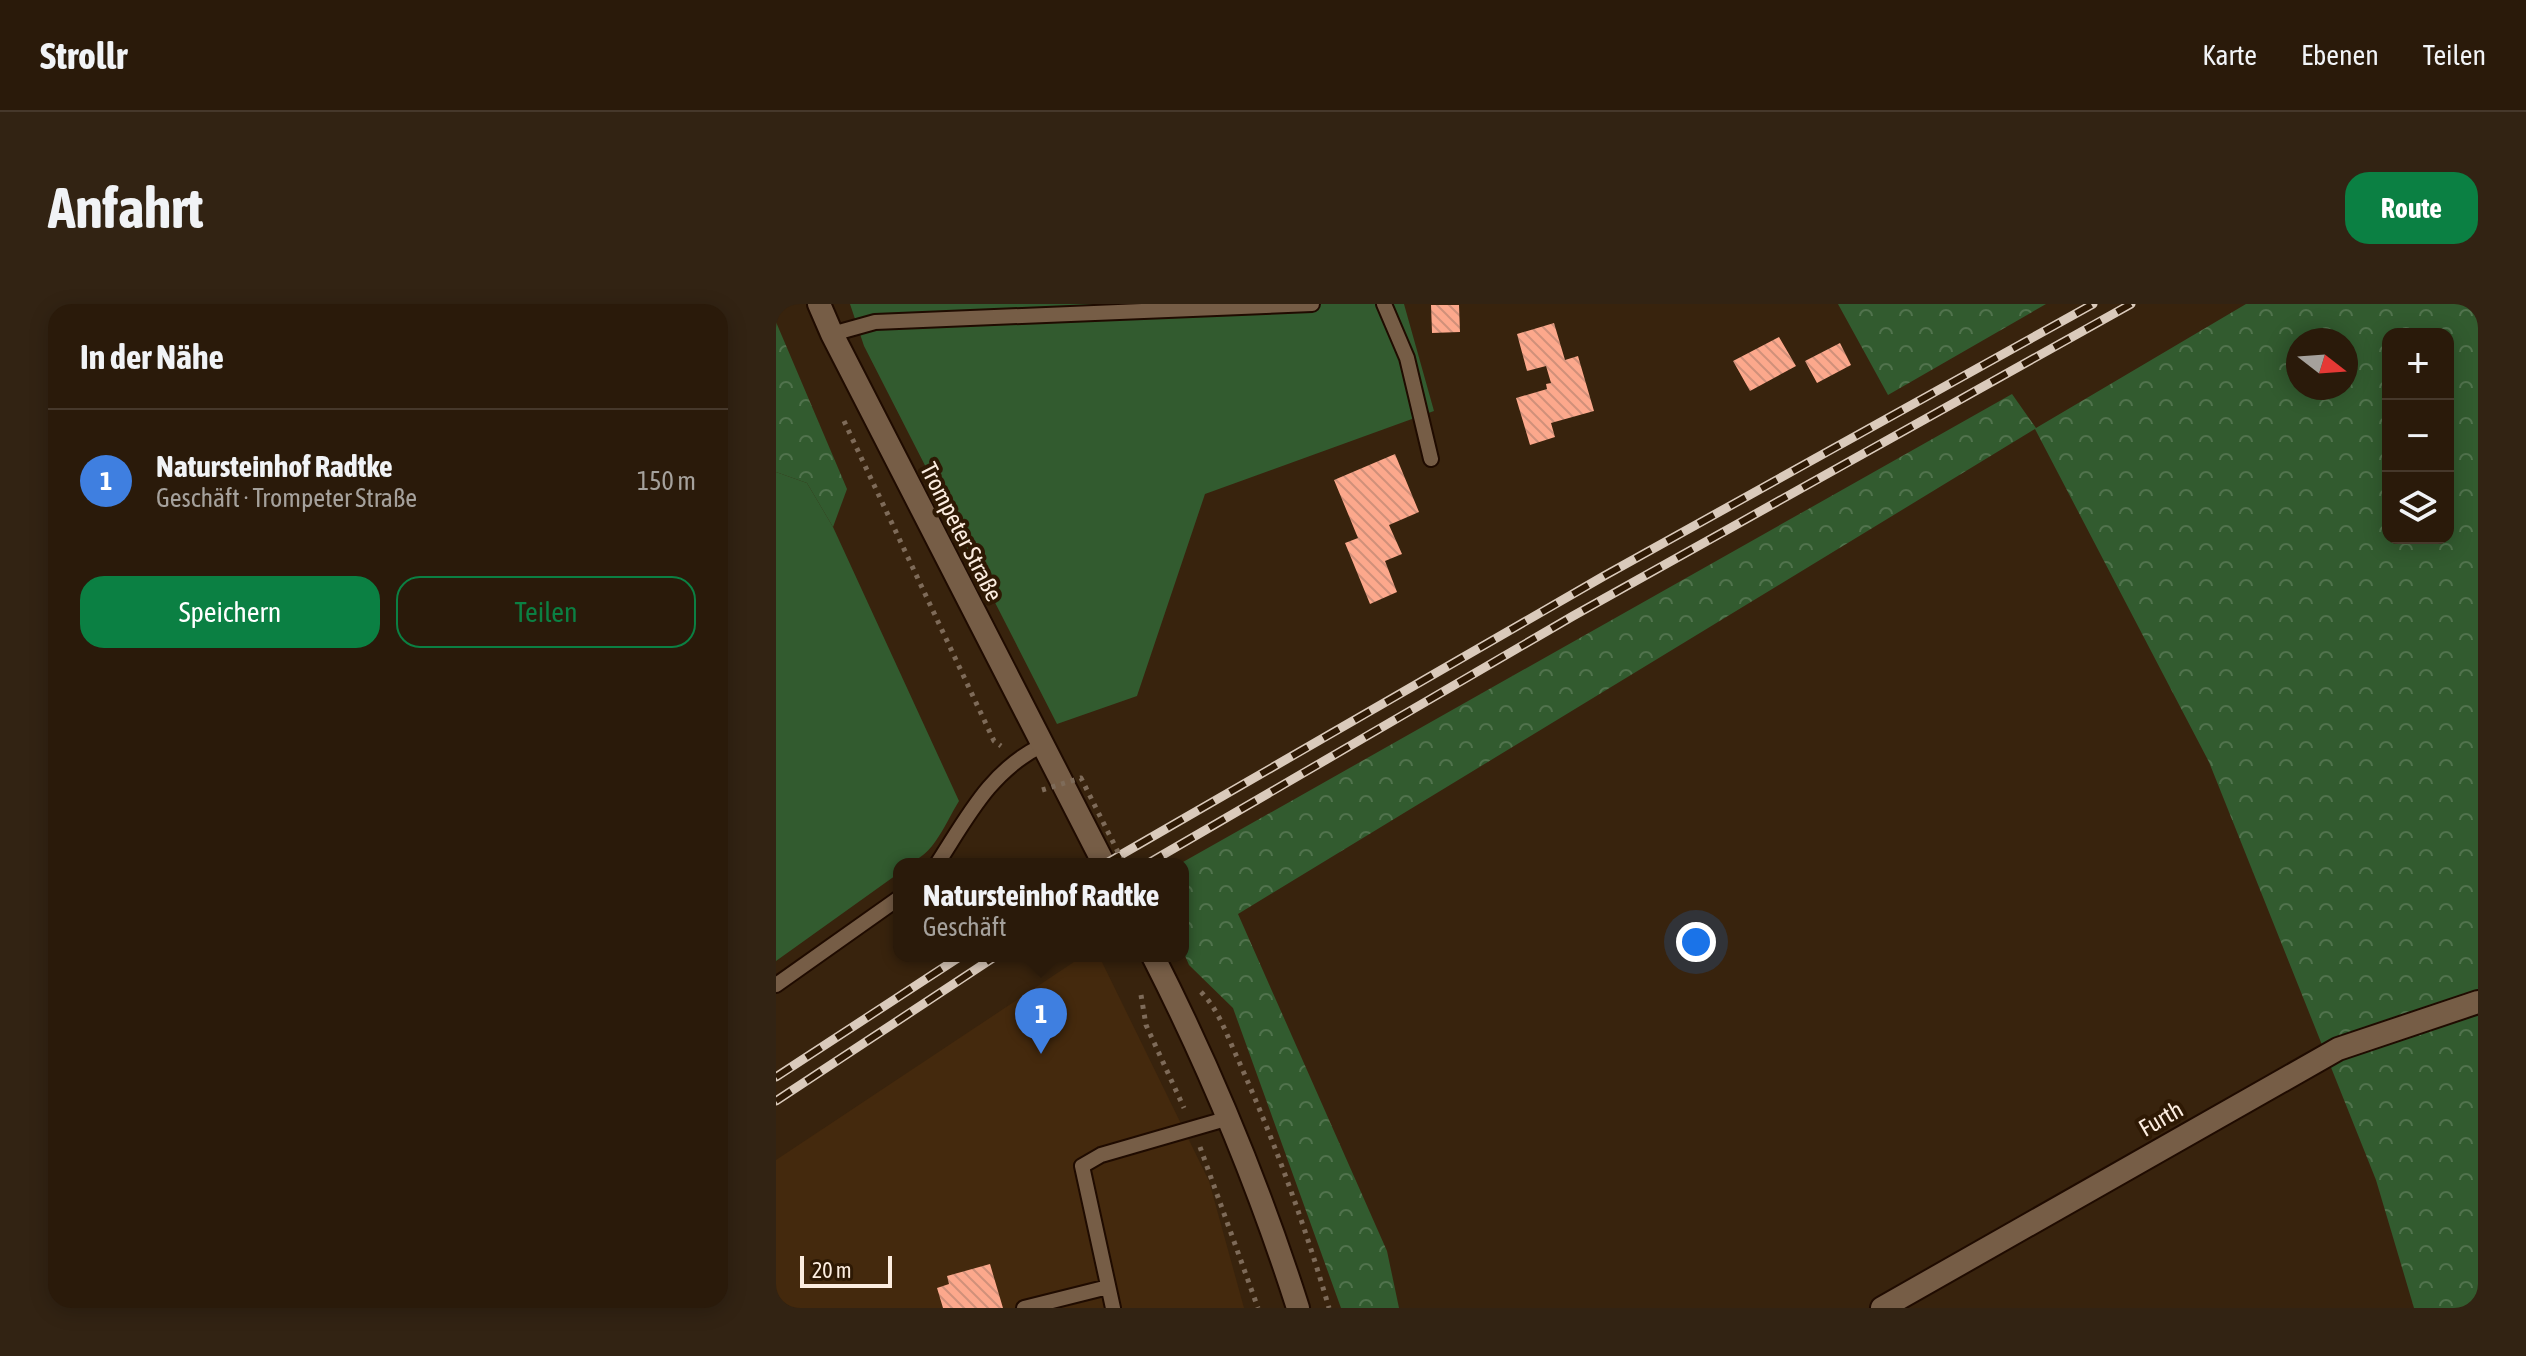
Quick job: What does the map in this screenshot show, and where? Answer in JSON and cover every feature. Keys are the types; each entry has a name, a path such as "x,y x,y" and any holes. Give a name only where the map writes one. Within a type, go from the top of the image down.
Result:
{"main road":[{"name":"Trompeter Straße","path":"819,304 1041,746 1051,786 1100,858"},
{"path":"1156,962 1229,1118 1266,1209 1298,1308"},
{"name":"Furth","path":"1882,1308 2338,1049 2478,1002"}],"lane":[{"path":"832,334 875,322 1312,304"},
{"path":"1384,304 1407,358 1431,459"},
{"path":"941,858 989,783 1017,758 1041,746"},
{"path":"776,985 893,902"},
{"path":"1113,1308 1082,1166 1101,1155 1229,1118"},
{"path":"1024,1308 1108,1287"}],"path":[{"path":"842,417 994,741 1031,767 1051,786 1081,778 1121,858"}],"shaded area":[{"path":"1074,962 1102,962 1209,1181 1244,1308 776,1308 776,1160"}],"green space":[{"path":"850,304 1404,304 1434,411 1205,494 1137,696 1057,724 864,346"},
{"path":"1838,304 2046,304 1888,395"},
{"path":"2246,304 2478,304 2478,1308 2414,1308 2376,1180 2209,762 2035,429 1238,914 1387,1251 1399,1308 1341,1308 1233,1008 1188,962 1189,859 2012,394 2036,428"},
{"path":"776,322 847,489 833,527 807,483 776,472"},
{"path":"776,472 807,483 833,527 959,801 935,842 920,858 893,858 893,877 776,961"}],"building":[{"path":"1431,305 1459,305 1460,332 1432,333"},
{"path":"1554,323 1565,360 1578,356 1594,411 1551,423 1555,437 1530,445 1516,398 1547,389 1546,384 1551,383 1546,366 1527,371 1517,334"},
{"path":"1779,337 1796,366 1750,391 1733,361"},
{"path":"1840,343 1851,365 1817,383 1805,361"},
{"path":"1395,454 1419,512 1389,525 1402,554 1385,561 1397,592 1370,604 1345,543 1358,538 1334,480"},
{"path":"990,1264 1003,1308 943,1308 937,1288 949,1284 947,1276"}],"railway":[{"path":"1115,858 1604,576 2093,304"},
{"path":"1157,858 1573,616 2131,304"},
{"path":"776,1077 952,962"},
{"path":"776,1101 987,962"}],"place":[{"name":"Natursteinhof Radtke","path":"1041,1054"}]}
